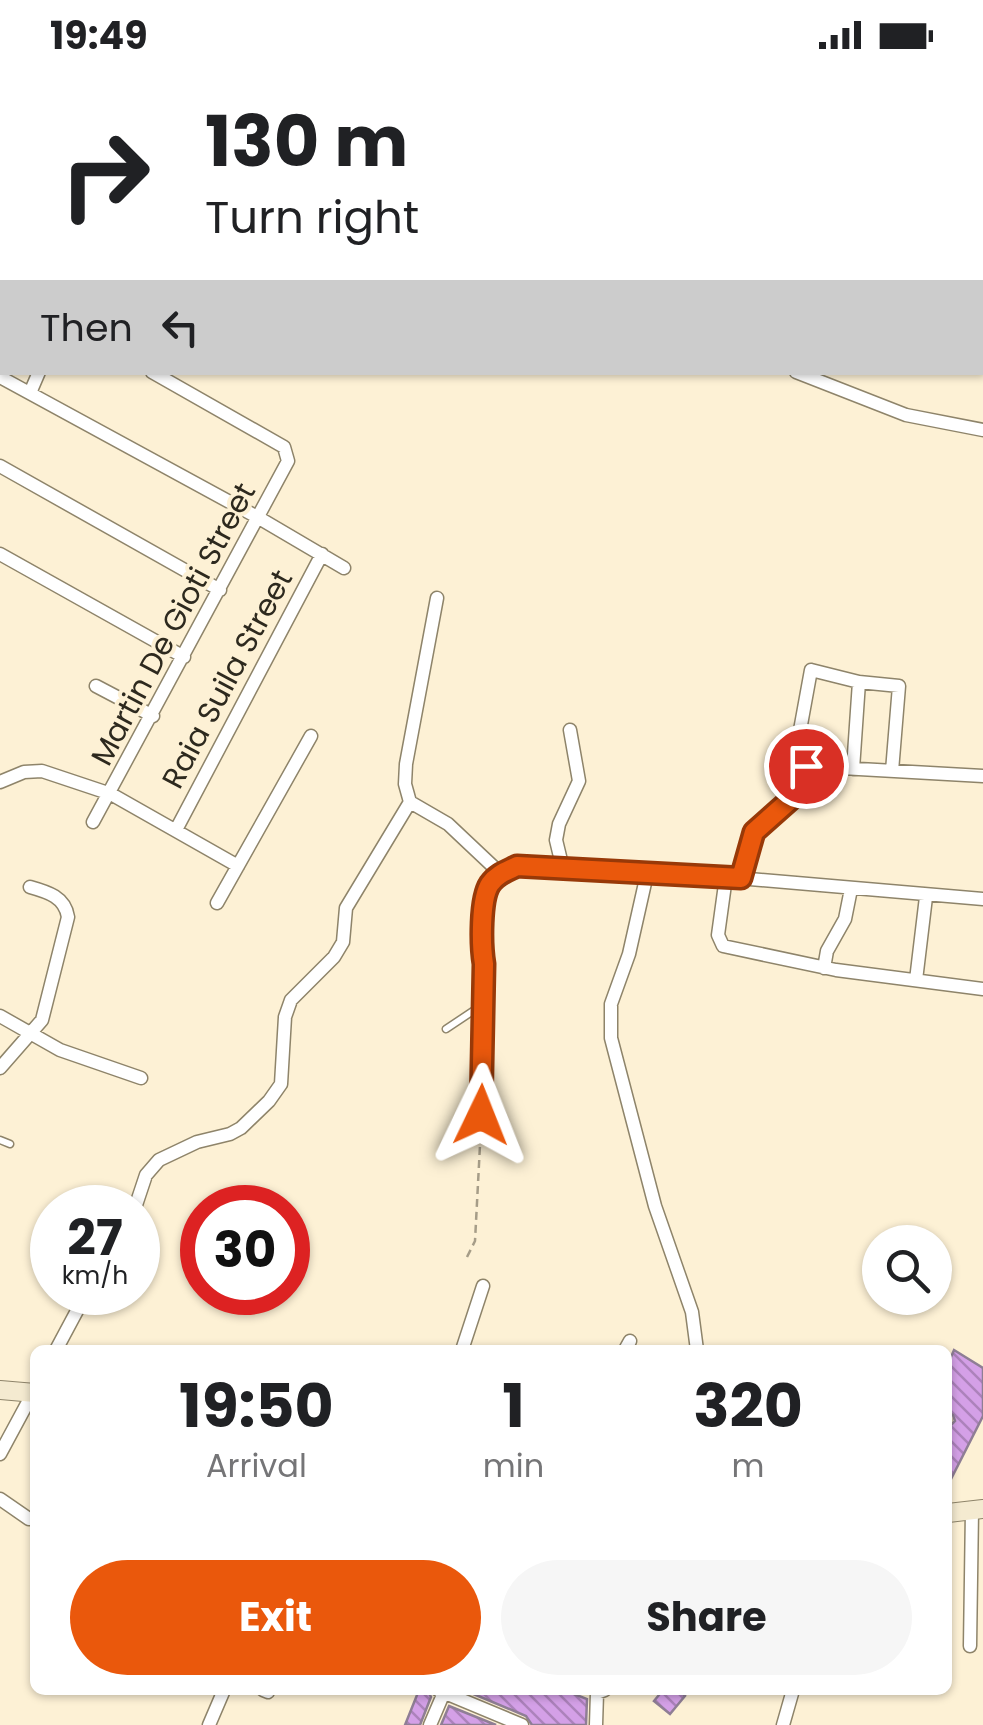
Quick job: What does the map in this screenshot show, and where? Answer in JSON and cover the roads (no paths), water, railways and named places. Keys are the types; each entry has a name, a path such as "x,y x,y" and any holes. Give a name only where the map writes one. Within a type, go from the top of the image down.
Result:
{"street":[{"path":"30,393 38,375"},
{"name":"Martin De Gioti Street","path":"93,822 288,462 284,447 157,375"},
{"path":"804,375 906,415 983,430"},
{"path":"0,377 344,568"},
{"path":"0,466 220,590"},
{"path":"0,554 184,657"},
{"name":"Raia Suila Street","path":"176,828 322,554"},
{"path":"437,598 405,784 410,802 448,824 500,874"},
{"path":"892,771 900,686 859,682 811,670 794,763 806,766 853,768 892,771 983,776"},
{"path":"853,768 859,682"},
{"path":"96,686 153,716"},
{"path":"563,869 556,840 559,824 579,781 570,730"},
{"path":"217,903 311,736"},
{"path":"741,878 754,832 790,800 806,766"},
{"path":"0,782 24,772 42,771 111,794 238,866"},
{"path":"143,1185 159,1160 241,1128 275,1093 281,1084 284,1017 291,1000 334,958 343,942 346,908 410,802"},
{"path":"481,1115 485,902 488,887 500,874 517,866 741,878 983,900"},
{"path":"647,874 629,954 611,1004 612,1038 654,1206 692,1312 696,1345"},
{"path":"726,877 718,935 723,946 824,968 983,988"},
{"path":"0,1068 46,1012 60,938 68,918 62,902 51,893 30,886"},
{"path":"824,968 827,951 845,919 851,889"},
{"path":"916,980 926,896"},
{"path":"0,1016 60,1050 141,1078"},
{"path":"464,1345 483,1286"},
{"path":"59,1345 75,1315"},
{"path":"0,1390 30,1392"},
{"path":"0,1454 30,1399"},
{"path":"0,1498 30,1519"},
{"path":"952,1513 978,1510 970,1646"},
{"path":"209,1725 222,1695"},
{"path":"430,1725 441,1695"},
{"path":"452,1695 522,1725"},
{"path":"596,1725 598,1695"},
{"path":"783,1725 792,1695"}],"lane":[{"path":"446,1030 482,1005"},
{"path":"0,1140 10,1144"}]}
